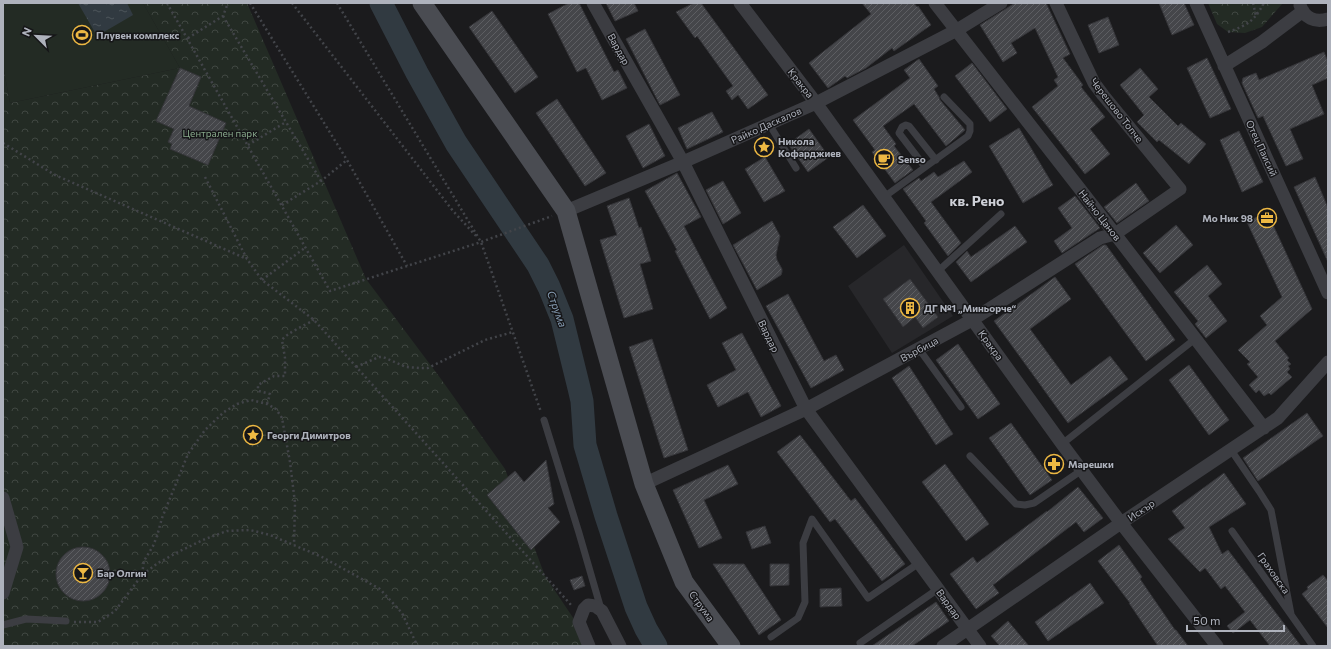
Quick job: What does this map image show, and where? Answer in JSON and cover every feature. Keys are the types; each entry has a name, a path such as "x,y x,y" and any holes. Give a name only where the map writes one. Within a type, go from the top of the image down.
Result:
{"main road":[{"name":"Струма","path":"422,3 566,211 644,484 684,582 731,646"}],"street":[{"name":"Вардар","path":"593,3 683,162 806,409 980,646"},
{"name":"Кракра","path":"740,3 816,103 1062,444 1121,523 1217,646"},
{"name":"Найчо Цанов","path":"936,3 1264,428"},
{"name":"Райко Даскалов","path":"566,211 683,162 816,103 956,30 1001,3"},
{"name":"Черешово Топче","path":"1056,3 1094,83 1180,188"},
{"name":"Отец Паисий","path":"1196,3 1328,293"},
{"path":"1224,66 1262,42 1301,7 1306,15 1314,20 1328,19"},
{"name":"Върбица","path":"644,484 806,409 972,320 1100,238 1115,234 1180,188"},
{"name":"Искър","path":"943,646 1121,523 1278,418 1328,362"},
{"path":"3,498 17,547 3,593"},
{"path":"589,646 579,622 584,609 588,605 595,606 602,611 620,646"}],"lane":[{"path":"884,197 968,136 970,124 944,97"},
{"path":"769,124 796,168"},
{"path":"925,167 899,133 906,125 909,126 936,160"},
{"path":"937,272 1001,214"},
{"path":"1062,444 1195,339"},
{"path":"919,349 961,407"},
{"path":"544,420 580,533 602,611"},
{"path":"1231,450 1271,510 1291,614"},
{"path":"970,456 1016,504 1034,504 1082,470"},
{"path":"771,637 798,618 805,602 803,543 812,519 868,598 919,563"},
{"name":"Граховска","path":"1232,531 1313,646"},
{"path":"860,643 938,588"},
{"path":"3,625 26,619 66,621"}],"path":[{"path":"167,3 330,291 481,242 566,211"},
{"path":"188,38 223,16 228,3"},
{"path":"250,3 347,160 407,266"},
{"path":"292,3 453,210 481,242"},
{"path":"337,3 481,242 544,420"},
{"path":"1253,3 1256,16"},
{"path":"1228,32 1244,26 1256,16 1264,3"},
{"path":"223,16 321,181"},
{"path":"248,145 286,122"},
{"path":"3,143 55,175 247,259"},
{"path":"282,205 321,181 347,160"},
{"path":"205,177 247,259 262,280 314,320 571,606 584,609"},
{"path":"262,280 306,247"},
{"path":"267,404 270,394 259,391 258,385 274,376 284,376 285,358 282,340 286,335 314,320"},
{"path":"356,367 379,357 383,357 406,367 428,368 485,340 513,332"},
{"path":"142,575 144,561 158,536 162,518 188,454 205,430 224,412 237,404 250,400 267,404 276,409 282,418 290,462 295,503 294,545"},
{"path":"66,621 98,622 115,611 142,575 158,563 204,539 227,531 250,530 270,535 322,557 380,589 402,613 416,646"}],"shaded area":[{"path":"904,245 953,316 892,353 848,286"}],"green space":[{"name":"Плувен комплекс","path":"3,3 143,3 180,68 10,103 3,66"},
{"name":"Централен парк","path":"143,3 247,3 366,279 441,379 505,469 545,576 582,631 589,646 3,646 3,66 10,103 180,68"},
{"path":"1208,3 1283,3 1262,27 1245,33 1228,32 1217,24"}],"water":[{"path":"78,3 127,3 133,15 97,36"}],"building":[{"path":"569,3 579,3 614,72 618,70 627,88 602,100 586,68 577,72 548,14"},
{"path":"606,3 634,3 638,11 615,21"},
{"path":"694,3 701,3 768,95 748,109 738,95 732,100 726,91 733,86 697,36 695,38 676,12"},
{"path":"862,3 914,3 917,7 918,6 931,25 894,51 892,48 866,68 847,78 845,76 828,88 809,63 871,14"},
{"path":"1015,3 1046,3 1070,54 1063,58 1083,85 1081,87 1105,117 1090,129 1110,154 1085,174 1032,107 1058,86 1054,80 1058,77 1035,28 1011,43 1017,53 1003,62 980,25"},
{"path":"1159,3 1184,3 1194,25 1172,35"},
{"path":"492,11 538,77 515,93 469,27"},
{"path":"1108,17 1119,45 1099,53 1088,25"},
{"path":"645,29 680,95 660,105 626,39"},
{"path":"1324,52 1328,62 1328,78 1312,85 1324,114 1290,129 1303,159 1286,166 1263,116 1258,118 1242,83 1243,78 1256,73 1259,80"},
{"path":"1207,58 1231,109 1210,118 1187,68"},
{"path":"919,59 938,86 934,89 940,100 965,130 946,146 914,104 883,126 896,144 894,146 913,170 895,183 872,152 875,150 853,120 910,78 904,70"},
{"path":"972,63 1007,109 990,122 955,76"},
{"path":"180,68 201,77 189,106 226,123 208,165 170,149 172,144 168,142 174,129 156,121"},
{"path":"1140,68 1158,89 1149,97 1178,126 1181,123 1206,144 1189,164 1159,140 1157,142 1137,122 1144,115 1120,85"},
{"path":"557,99 606,173 585,186 536,113"},
{"path":"712,112 723,132 687,149 678,128"},
{"path":"649,124 665,156 643,168 626,136"},
{"path":"1019,128 1053,185 1023,203 989,146"},
{"path":"809,129 829,157 808,172 788,144"},
{"path":"1239,131 1263,182 1242,192 1220,140"},
{"path":"765,157 785,191 764,202 745,169"},
{"path":"964,161 972,172 931,202 961,243 948,256 924,223 926,221 903,189 919,178 921,181 934,172 938,177"},
{"path":"677,173 701,217 684,226 727,308 710,319 675,251 677,250 645,191"},
{"path":"1315,177 1328,208 1328,262 1294,187"},
{"path":"723,181 741,213 723,224 706,190"},
{"path":"1136,183 1149,201 1117,223 1104,207"},
{"path":"1075,196 1100,228 1062,253 1054,241 1072,228 1058,208"},
{"path":"629,198 639,228 641,227 651,261 640,264 653,309 624,318 600,240 617,235 607,206"},
{"path":"863,205 886,236 857,258 833,227"},
{"path":"1267,212 1312,309 1275,341 1289,358 1287,360 1291,364 1288,366 1290,369 1287,372 1292,377 1271,395 1269,393 1264,396 1259,390 1256,393 1249,385 1258,377 1247,364 1250,362 1238,350 1267,325 1260,316 1282,297 1247,222"},
{"path":"772,221 780,236 776,255 782,272 781,275 757,290 733,245"},
{"path":"1176,225 1193,245 1160,273 1143,253"},
{"path":"1015,226 1027,242 971,282 956,262 967,251 971,257"},
{"path":"1103,245 1106,245 1175,340 1146,361 1075,264"},
{"path":"1207,265 1222,284 1208,296 1227,321 1206,338 1195,324 1198,321 1174,292"},
{"path":"1055,277 1071,299 1030,329 1071,385 1110,356 1128,379 1068,423 994,321"},
{"name":"ДГ №1 „Миньорче“","path":"910,279 938,317 923,328 915,317 903,327 883,299"},
{"path":"788,294 824,361 836,355 844,370 811,388 766,306"},
{"path":"742,333 781,406 761,417 748,392 718,407 707,385 736,370 722,343"},
{"path":"652,339 688,450 664,458 629,347"},
{"path":"958,344 1000,404 978,419 936,360"},
{"path":"1189,365 1229,420 1209,435 1169,380"},
{"path":"909,366 953,434 936,445 892,378"},
{"path":"1307,413 1323,436 1258,481 1243,458"},
{"path":"1011,423 1052,480 1030,495 989,438"},
{"path":"800,435 851,501 855,498 905,564 882,581 835,519 830,522 777,452"},
{"path":"546,460 554,504 548,508 560,522 531,550 487,495 515,471 524,482"},
{"path":"945,464 989,524 966,541 922,482"},
{"path":"728,465 738,484 704,500 722,538 699,548 673,490"},
{"path":"1224,473 1246,504 1209,527 1222,554 1228,550 1301,646 1270,646 1250,620 1233,633 1227,626 1245,612 1225,586 1221,589 1205,568 1200,572 1168,539 1185,528 1172,511"},
{"path":"1078,487 1103,518 1084,532 1076,522 993,585 999,593 976,609 950,574 973,557 977,563 1047,512"},
{"path":"765,526 771,543 752,549 746,532"},
{"path":"1119,545 1142,577 1140,579 1175,630 1188,646 1158,646 1130,603 1098,561"},
{"name":"Бар Олгин","path":"83,547 93,549 102,555 108,564 110,574 108,584 102,593 93,599 83,601 73,599 64,593 58,584 56,574 58,564 64,555 73,549"},
{"path":"713,564 744,564 781,620 759,635"},
{"path":"770,564 789,564 789,585 770,586"},
{"path":"1323,575 1328,581 1328,628 1302,594 1308,589 1307,587"},
{"path":"582,576 585,586 574,590 570,580"},
{"path":"1090,583 1104,603 1048,641 1035,622"},
{"path":"841,588 842,606 820,607 820,589"},
{"path":"936,602 949,621 912,646 872,646"},
{"path":"1008,621 1029,646 1000,646 991,636"}],"waterway":[{"name":"Струма","path":"381,3 417,73 456,143 538,265 549,287 562,319 582,401 585,445 606,516 636,607 656,646"}],"place":[{"name":"Плувен комплекс","path":"82,35"},
{"name":"Никола Кофарджиев","path":"764,147"},
{"name":"Senso","path":"884,159"},
{"name":"Мо Ник 98","path":"1267,218"},
{"name":"ДГ №1 „Миньорче“","path":"910,308"},
{"name":"Георги Димитров","path":"253,435"},
{"name":"Марешки","path":"1054,464"},
{"name":"Бар Олгин","path":"83,573"}],"district":[{"name":"кв. Рено","path":"977,201"}]}
